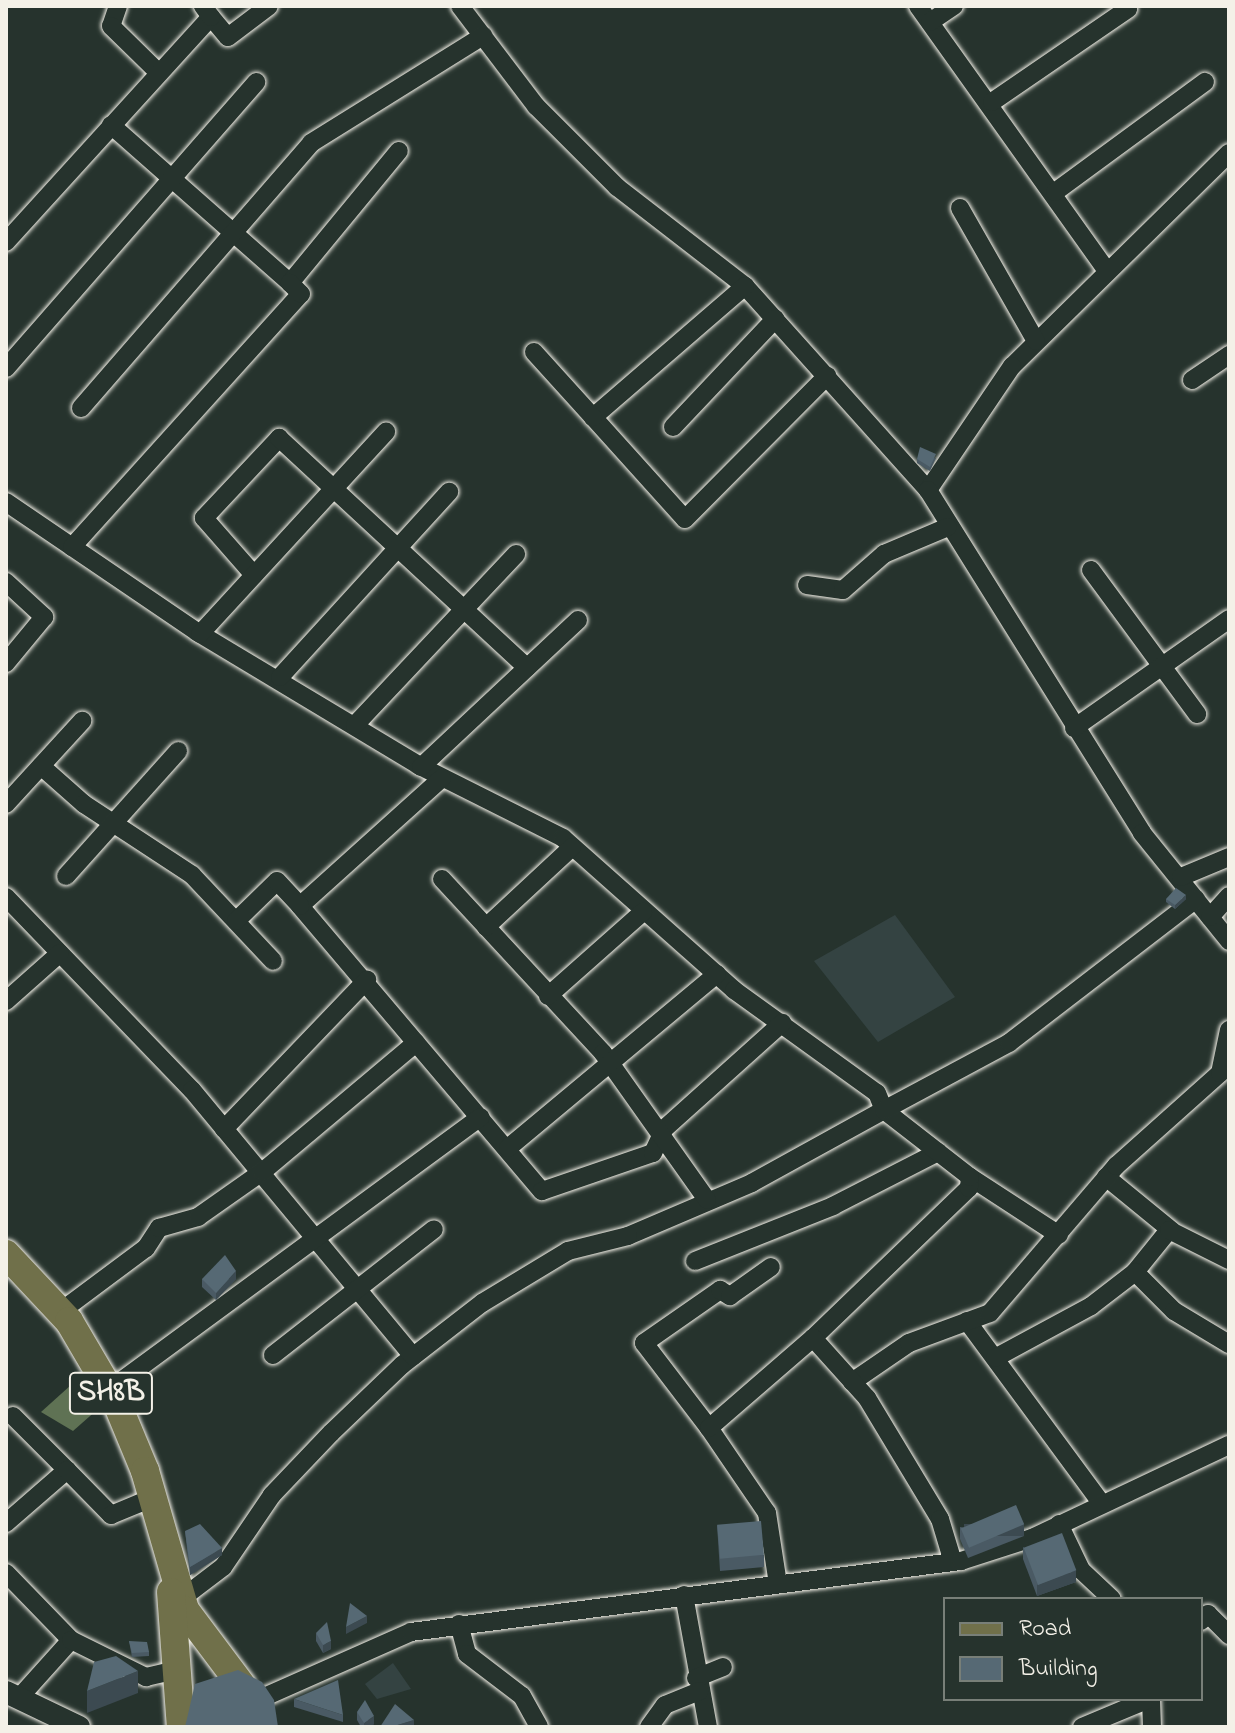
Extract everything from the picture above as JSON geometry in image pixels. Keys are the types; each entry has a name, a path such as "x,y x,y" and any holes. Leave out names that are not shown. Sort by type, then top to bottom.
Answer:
{"main road":[{"name":"SH8B","path":"6,1254 60,1312 109,1390 152,1498 181,1599 275,1727"},
{"name":"SH8B","path":"168,1558 181,1727"},
{"name":"SH8B","path":"181,1727 199,1695 220,1685 252,1692"}],"street":[{"path":"118,6 111,26 159,73"},
{"path":"6,242 159,73 207,12 228,37 269,6"},
{"path":"460,6 536,106 617,187 745,286 928,490 948,527 1142,833 1181,877 1229,941"},
{"path":"918,6 992,102 1106,270"},
{"path":"930,22 954,6"},
{"path":"992,102 1128,9"},
{"path":"81,408 311,143 483,36"},
{"path":"6,368 256,82"},
{"path":"1055,192 1205,82"},
{"path":"72,547 301,294 111,125"},
{"path":"290,283 399,151"},
{"path":"928,490 983,405 1036,341 1229,153"},
{"path":"960,208 1036,341"},
{"path":"593,417 745,286"},
{"path":"673,427 775,319"},
{"path":"534,352 685,519 827,376"},
{"path":"1192,380 1229,355"},
{"path":"200,634 386,432"},
{"path":"254,575 204,518 270,442 283,440 399,552 527,668"},
{"path":"280,677 399,552 449,492"},
{"path":"6,502 200,634 280,677 421,767 497,799 572,847 717,974 877,1093 884,1110 970,1177 1059,1235"},
{"path":"807,585 843,590 884,554 948,527"},
{"path":"355,725 516,554"},
{"path":"1091,570 1197,714"},
{"path":"6,582 44,617 6,663"},
{"path":"1074,728 1164,668 1229,619"},
{"path":"421,767 578,620"},
{"path":"6,804 82,721"},
{"path":"66,876 178,751"},
{"path":"41,766 114,825 192,875 273,961"},
{"path":"300,906 442,778"},
{"path":"486,927 572,847"},
{"path":"1181,877 1229,857"},
{"path":"442,879 612,1065 664,1129 707,1200"},
{"path":"236,921 277,881 367,980 416,1043 542,1191 653,1153 664,1129 782,1023"},
{"path":"1210,917 1229,896"},
{"path":"6,897 224,1129 320,1240 413,1356"},
{"path":"181,1599 223,1567 272,1495 413,1356 557,1257 707,1200 802,1159 884,1110 1009,1043 1196,899"},
{"path":"548,996 643,912"},
{"path":"6,1001 60,953"},
{"path":"508,1148 612,1065 717,974"},
{"path":"224,1129 367,980"},
{"path":"852,1382 909,1343 990,1313 1106,1177 1220,1073 1229,1030"},
{"path":"60,1312 146,1248 159,1228 198,1217 262,1172 416,1043"},
{"path":"109,1390 320,1240 481,1117"},
{"path":"695,1261 833,1206 938,1152"},
{"path":"709,1428 813,1338 948,1210 970,1177"},
{"path":"1106,1177 1172,1231 1229,1260"},
{"path":"273,1355 434,1229"},
{"path":"995,1358 1091,1306 1135,1272 1172,1231"},
{"path":"771,1267 730,1296 720,1290 644,1343 709,1428 767,1513 778,1584"},
{"path":"1135,1272 1174,1311 1229,1344"},
{"path":"967,1321 1102,1504"},
{"path":"813,1338 852,1382 940,1519 953,1562"},
{"path":"13,1416 111,1515 152,1498"},
{"path":"252,1692 411,1632 953,1562 1059,1524 1229,1445"},
{"path":"6,1523 67,1470"},
{"path":"1059,1524 1088,1580 1109,1597"},
{"path":"6,1573 71,1640 146,1677 177,1670"},
{"path":"684,1595 697,1685 708,1727"},
{"path":"1203,1617 1229,1635"},
{"path":"459,1624 467,1654 522,1696 539,1727"},
{"path":"71,1640 12,1695 79,1727"},
{"path":"649,1727 665,1705 723,1667"},
{"path":"1082,1727 1145,1701"},
{"path":"1150,1701 1152,1727"}],"shaded area":[{"path":"895,915 955,997 878,1042 814,961"},
{"path":"393,1663 411,1689 377,1699 365,1684"}],"green space":[{"path":"71,1385 98,1409 73,1431 41,1412"}],"building":[{"path":"920,447 936,454 930,467 917,459"},
{"path":"1176,888 1186,895 1175,905 1166,899"},
{"path":"225,1255 236,1271 216,1293 202,1279"},
{"path":"1016,1505 1024,1524 969,1548 961,1528"},
{"path":"761,1521 764,1555 720,1559 717,1525"},
{"path":"200,1524 222,1548 190,1567 185,1531"},
{"path":"1062,1533 1076,1570 1038,1585 1024,1548"},
{"path":"350,1603 367,1616 346,1627"},
{"path":"327,1622 331,1641 323,1645 316,1633"},
{"path":"129,1641 147,1642 149,1652 132,1653"},
{"path":"116,1656 138,1671 87,1691 94,1662"},
{"path":"238,1670 262,1682 274,1700 278,1727 185,1727 195,1684"},
{"path":"338,1680 343,1715 294,1699"},
{"path":"365,1700 374,1716 364,1723 357,1712"},
{"path":"395,1704 414,1720 380,1727"}]}
